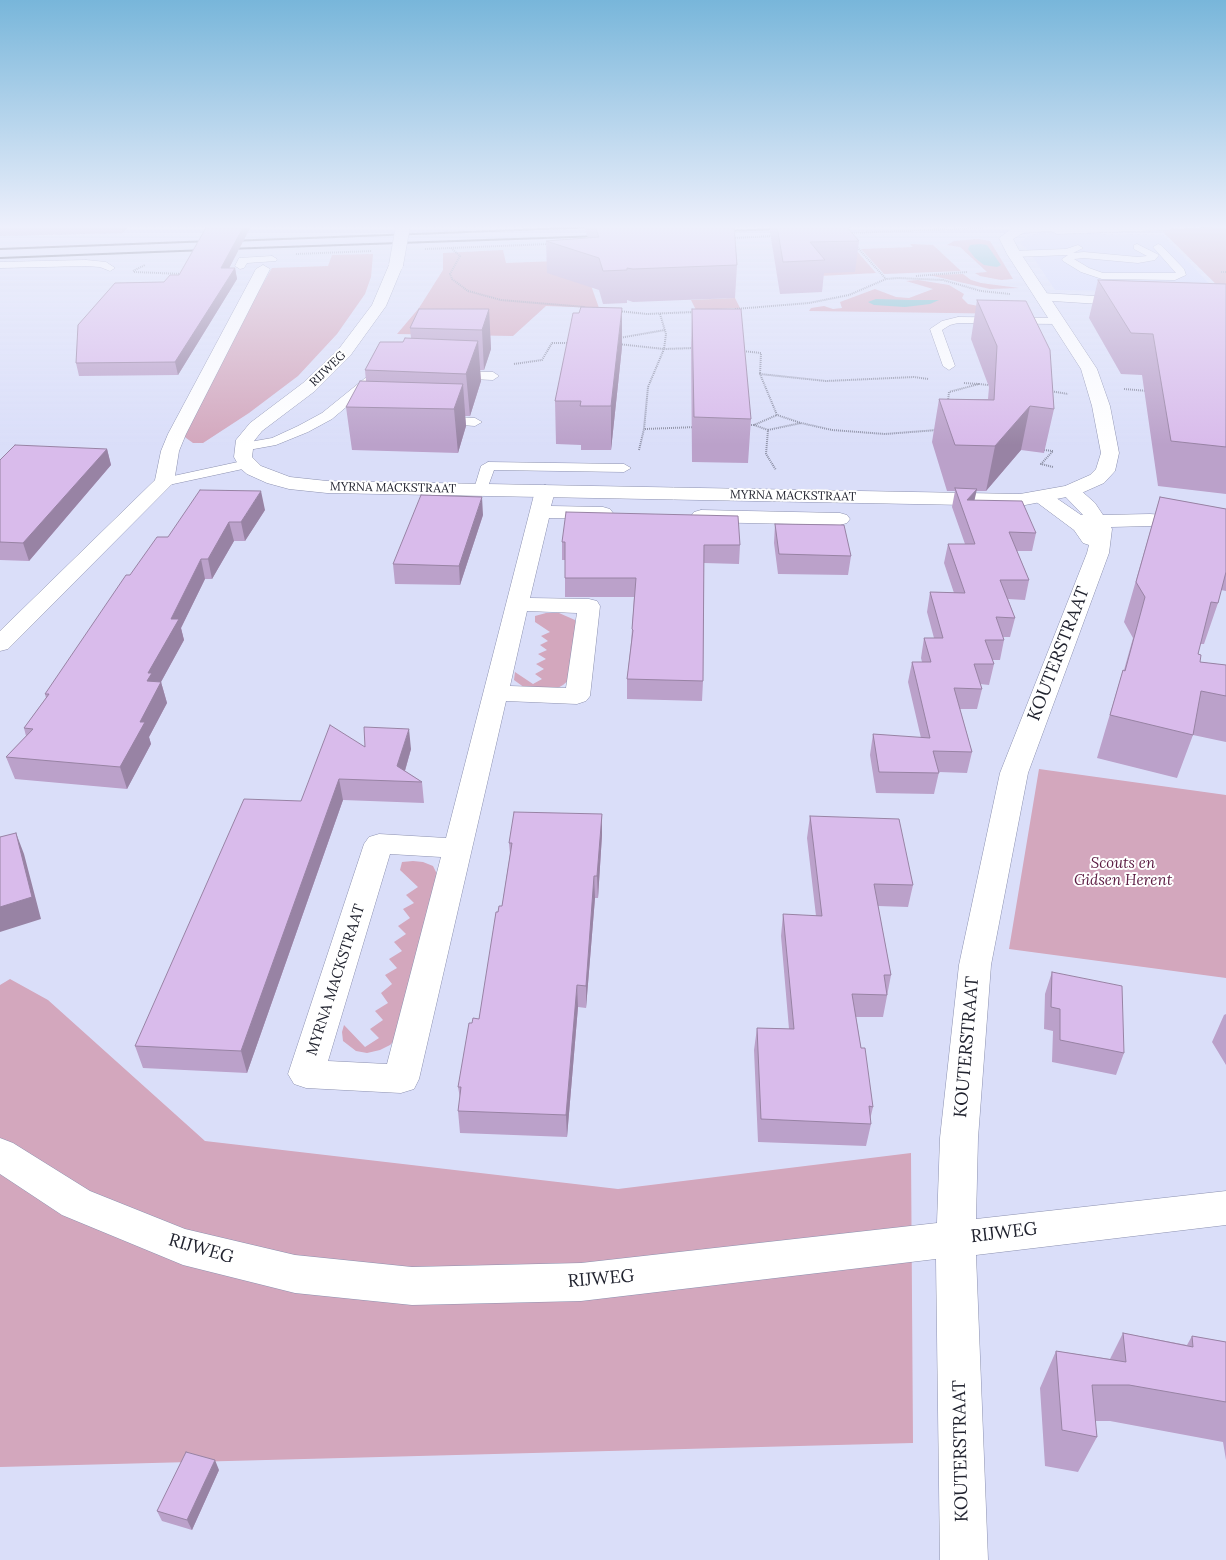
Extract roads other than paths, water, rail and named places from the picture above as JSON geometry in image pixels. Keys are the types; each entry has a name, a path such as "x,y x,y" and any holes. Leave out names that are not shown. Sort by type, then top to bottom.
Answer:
{"street":[{"path":"0,644 164,482 170,452 177,434 249,299"},
{"name":"RIJWEG","path":"245,456 245,440 256,427 309,387 344,353 379,306 382,299"},
{"path":"1042,497 1070,491 1097,479 1105,471 1110,453 1096,387 1089,369 1043,299"},
{"path":"1073,299 1144,303"},
{"name":"MYRNA MACKSTRAAT","path":"245,456 274,480 305,486 481,490 548,498 998,500 1042,497"},
{"path":"1070,491 1088,507 1097,521"},
{"path":"1042,497 1082,526 1098,553"},
{"path":"548,498 627,514"},
{"name":"MYRNA MACKSTRAAT","path":"458,848 379,844 306,1074 402,1079 458,848 495,693 517,604 548,498"},
{"path":"685,515 840,519"},
{"path":"1076,521 1150,520 1226,526"},
{"name":"KOUTERSTRAAT","path":"964,1560 956,1238 959,1138 975,965 1014,773 1098,553 1102,529 1097,521"},
{"path":"495,693 577,696 589,606 517,604"},
{"name":"RIJWEG","path":"0,1154 76,1203 183,1247 295,1274 412,1286 582,1282 1226,1208"}],"lane":[{"path":"949,366 936,329 946,323 958,320 1058,321"},
{"path":"164,482 245,456 303,429 327,416 386,367"},
{"path":"446,374 493,376"},
{"path":"327,416 347,416"},
{"path":"425,420 475,422"},
{"path":"481,490 488,466 624,468"},
{"path":"548,498 565,467"}],"park label":[{"name":"Scouts en Gidsen Herent","path":"1123,872"}]}
